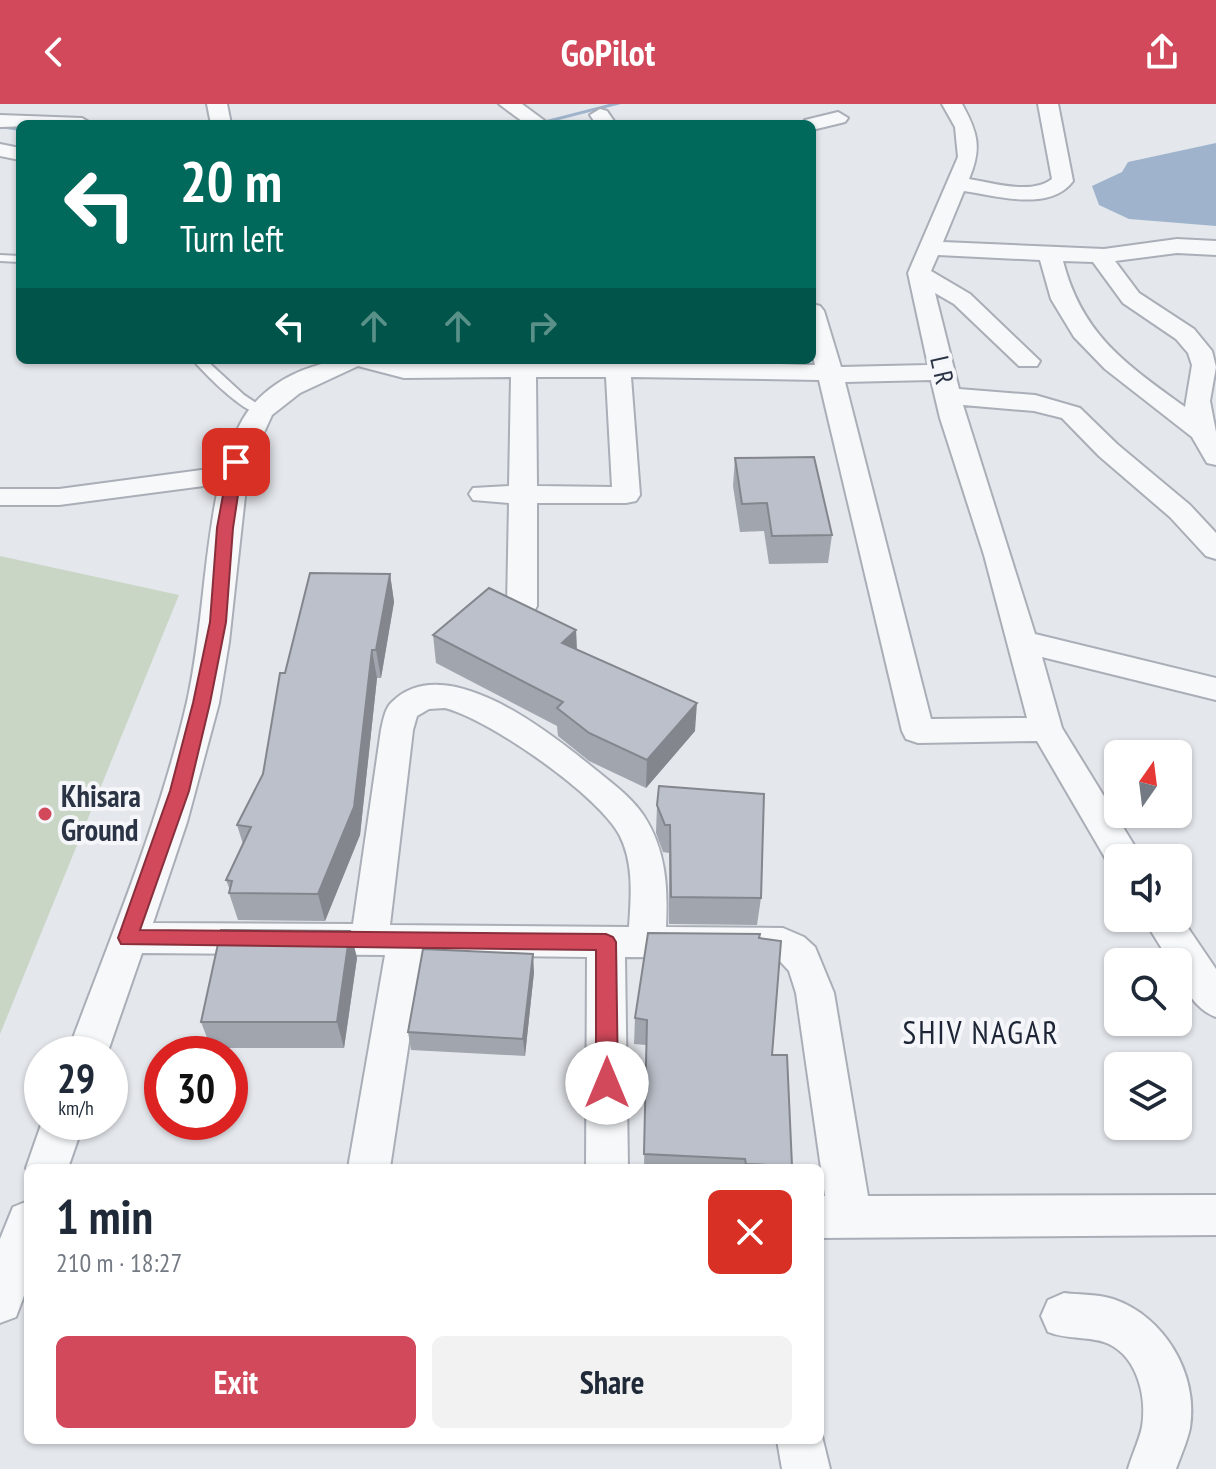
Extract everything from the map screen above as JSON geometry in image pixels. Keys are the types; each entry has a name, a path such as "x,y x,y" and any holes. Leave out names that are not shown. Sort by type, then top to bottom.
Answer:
{"street":[{"path":"509,104 533,120"},
{"path":"924,260 968,157 965,127 952,104"},
{"path":"957,183 1042,194 1058,188 1063,181 1048,104"},
{"path":"816,123 838,118"},
{"path":"924,260 1099,255 1177,246 1216,248"},
{"path":"1050,255 1070,313 1107,358 1203,433"},
{"path":"1099,255 1131,298 1185,334 1200,351 1204,365 1197,401 1203,433 1216,457"},
{"path":"924,260 1028,361"},
{"name":"L R","path":"924,260 945,384 1046,729 1116,844"},
{"path":"816,324 831,374 918,731 1046,729"},
{"path":"93,1036 180,791 202,703 218,622 225,528 236,462 261,412 285,393 343,364"},
{"path":"379,364 404,371 524,370 618,364 831,374 945,384 1035,403 1071,413 1108,450 1180,511 1216,550"},
{"path":"483,494 626,495 618,364"},
{"path":"522,606 524,370"},
{"path":"0,497 59,497 235,474"},
{"path":"1022,641 1216,689"},
{"path":"369,1164 388,940 397,730 403,710 420,699 437,697 478,706 529,733 619,809 637,833 648,863 647,943"},
{"path":"1170,932 1216,1001"},
{"path":"128,938 783,943 801,955 808,965 815,993 835,1217 1216,1215"},
{"path":"606,942 607,1164"},
{"path":"48,1164 57,1140"},
{"path":"10,1294 24,1238"},
{"path":"1064,1316 1114,1322 1137,1337 1151,1355 1161,1376 1166,1401 1166,1426 1152,1469"},
{"path":"802,1444 806,1469"}],"lane":[{"path":"203,364 240,398 261,412"}],"green space":[{"name":"Khisara Ground","path":"0,556 179,595 0,1034"}],"water":[{"path":"1216,143 1216,226 1129,219 1099,205 1092,186 1122,172 1128,162"}],"building":[{"path":"814,457 832,535 772,536 767,503 742,504 735,458"},
{"path":"310,573 390,574 376,650 372,650 354,807 318,894 229,893 232,881 226,880 251,827 237,825 263,774 280,673 285,673"},
{"path":"489,588 576,630 562,643 697,703 647,760 589,733 557,708 563,702 433,635"},
{"path":"659,786 764,794 761,898 671,897 670,825 665,825 657,805"},
{"path":"221,930 350,931 337,1022 201,1022"},
{"path":"648,933 760,934 759,938 781,941 772,1055 787,1055 792,1164 746,1164 745,1159 644,1154 647,1020 635,1018"},
{"path":"423,949 533,954 523,1039 408,1032"}],"waterway":[{"path":"551,120 618,104"},
{"path":"0,126 16,128"}],"place":[{"name":"Khisara Ground","path":"45,814"}],"district":[{"name":"SHIV NAGAR","path":"981,1033"}],"route":[{"path":"236,462 225,528 218,622 202,703 180,791 128,938 606,942 607,1083"}]}
